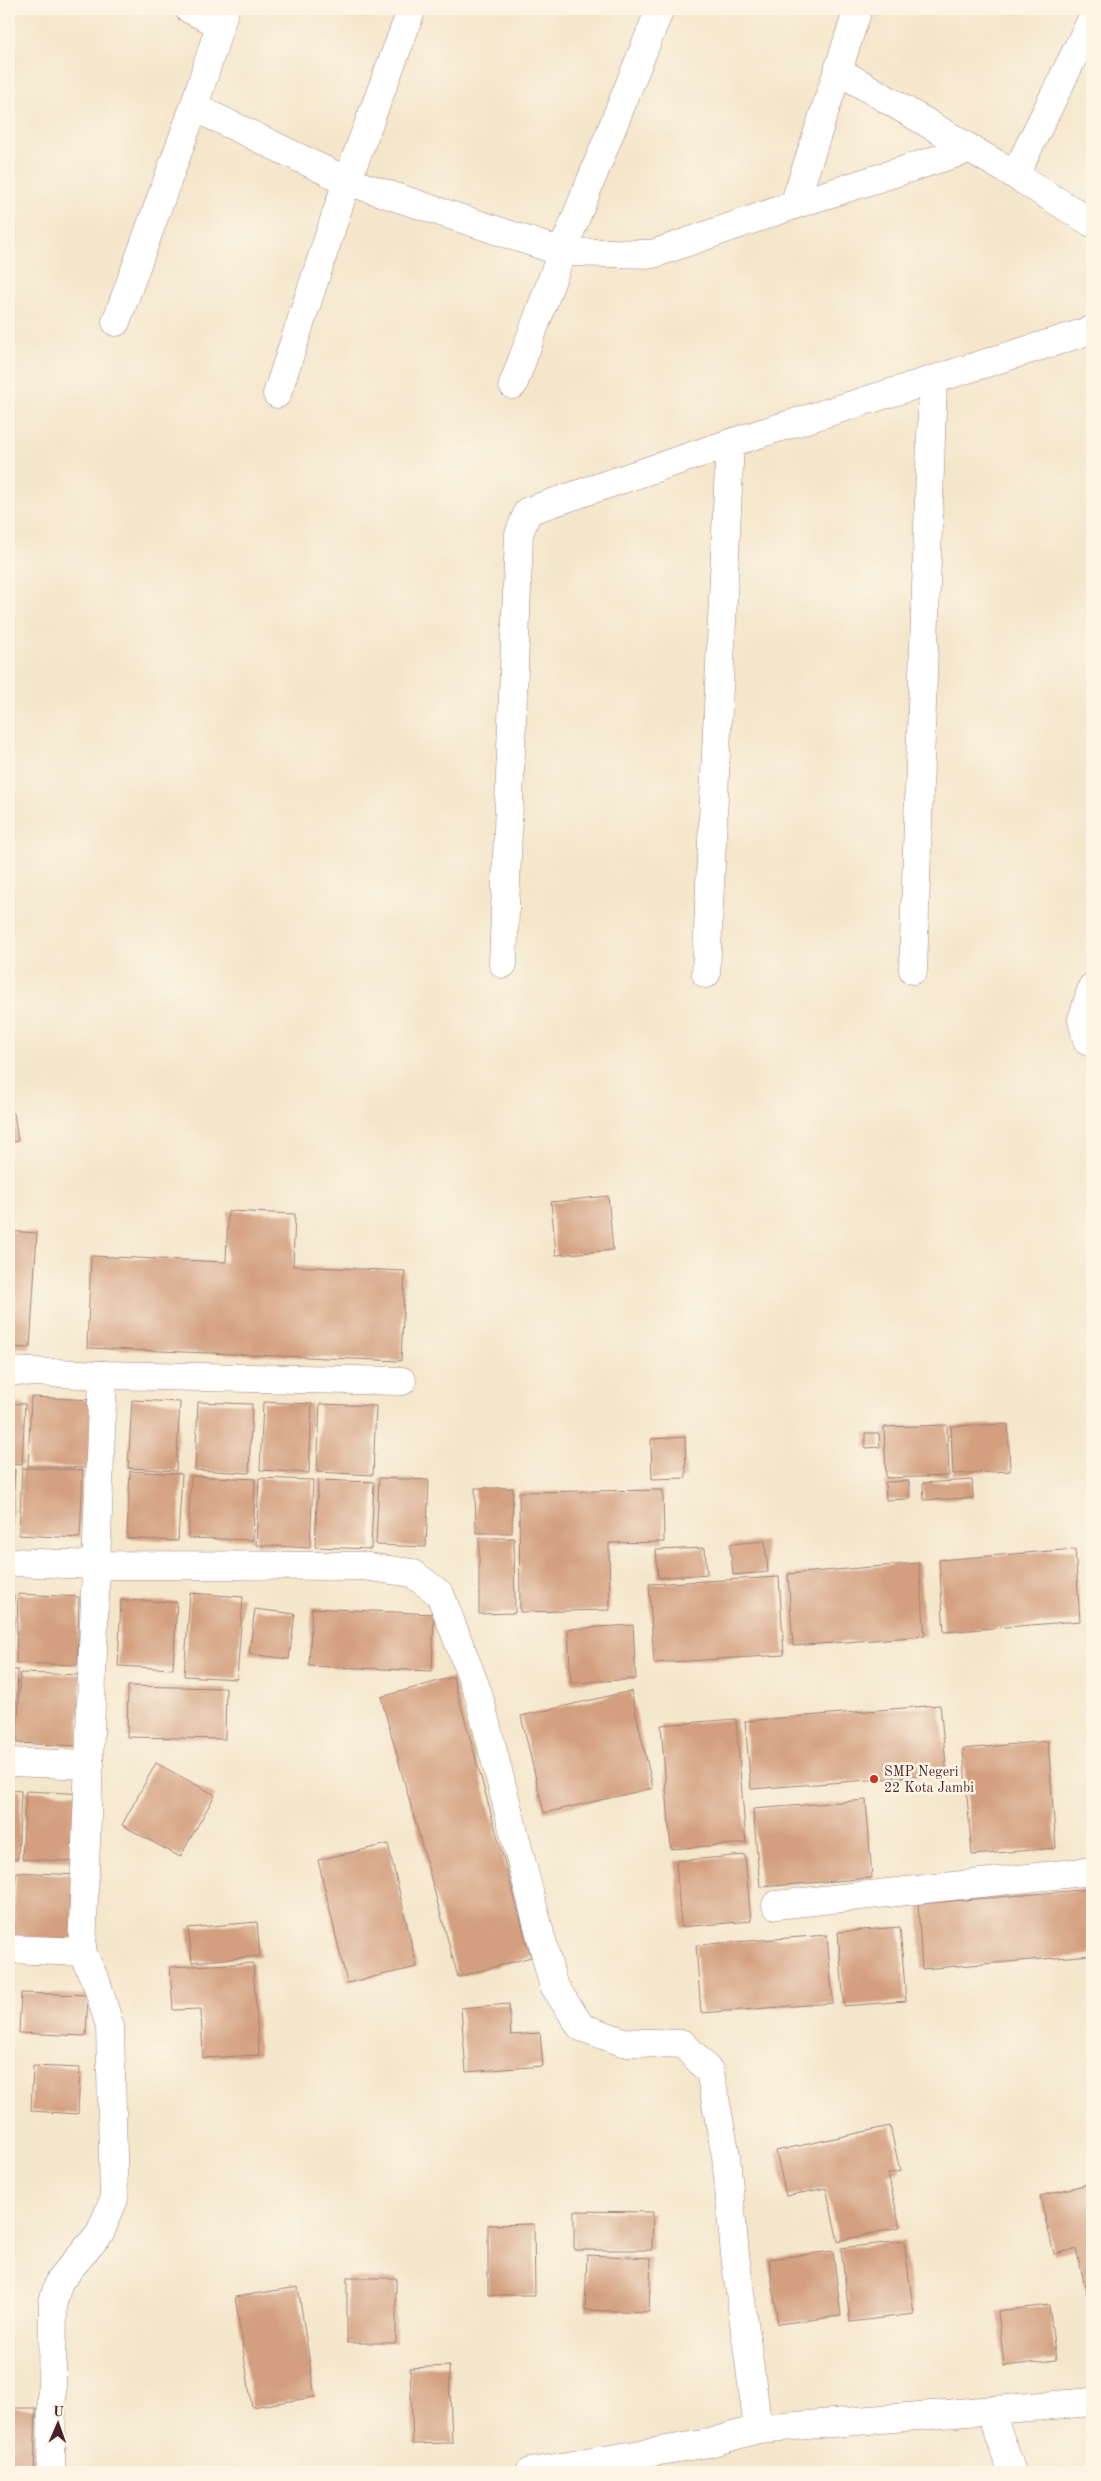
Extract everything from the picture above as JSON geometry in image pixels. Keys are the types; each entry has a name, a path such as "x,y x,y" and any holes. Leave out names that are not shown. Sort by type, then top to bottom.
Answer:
{"street":[{"path":"116,322 194,107 223,16 189,9"},
{"path":"277,394 347,181 412,9"},
{"path":"513,385 562,252 660,9"},
{"path":"794,205 858,9"},
{"path":"1015,175 1092,19"},
{"path":"839,71 1092,223"},
{"path":"194,107 347,181 562,252 653,254 794,205 970,149"},
{"path":"504,964 519,534 528,511 730,443 1092,330"},
{"path":"913,970 933,380"},
{"path":"706,974 730,443"},
{"path":"1092,987 1082,1020 1087,1041 1092,1043"},
{"path":"9,1371 103,1375 402,1381"},
{"path":"51,2472 53,2302 59,2281 100,2232 114,2199 110,2027 96,1984 82,1952 98,1565 103,1375"},
{"path":"9,1562 98,1565 362,1566 412,1573 440,1594 478,1693 553,1984 581,2027 623,2042 683,2044 710,2072 726,2156 735,2255 758,2429"},
{"path":"9,1762 90,1765"},
{"path":"776,1905 1092,1871"},
{"path":"9,1948 82,1952"},
{"path":"530,2472 709,2443 758,2429 1092,2402"},
{"path":"990,2410 1012,2472"}],"building":[{"path":"9,1113 14,1113 18,1141 9,1143"},
{"path":"608,1196 613,1250 556,1255 551,1202"},
{"path":"228,1211 295,1214 293,1266 405,1271 401,1361 87,1348 91,1256 226,1262"},
{"path":"9,1231 37,1233 30,1348 9,1347"},
{"path":"31,1397 92,1400 89,1468 28,1466"},
{"path":"132,1400 180,1402 176,1471 128,1468"},
{"path":"198,1402 252,1404 249,1473 195,1470"},
{"path":"263,1402 312,1404 309,1473 260,1470"},
{"path":"9,1403 25,1404 22,1465 9,1464"},
{"path":"320,1404 376,1406 373,1475 317,1472"},
{"path":"1008,1424 1010,1471 953,1474 951,1426"},
{"path":"947,1425 949,1476 886,1478 884,1427"},
{"path":"865,1433 879,1433 880,1447 865,1448"},
{"path":"685,1437 686,1478 652,1479 651,1439"},
{"path":"9,1468 15,1469 11,1536 9,1536"},
{"path":"22,1468 83,1470 80,1538 19,1535"},
{"path":"130,1471 182,1474 178,1541 127,1538"},
{"path":"191,1476 255,1479 253,1540 188,1538"},
{"path":"259,1478 313,1480 310,1548 256,1545"},
{"path":"379,1478 429,1480 426,1547 376,1545"},
{"path":"318,1480 374,1482 371,1549 315,1547"},
{"path":"972,1480 973,1498 924,1500 923,1483"},
{"path":"909,1481 909,1499 886,1500 885,1482"},
{"path":"475,1488 513,1488 512,1533 476,1533"},
{"path":"663,1490 664,1542 609,1543 610,1610 520,1612 519,1492"},
{"path":"479,1538 514,1538 515,1613 479,1614"},
{"path":"765,1541 768,1572 733,1575 730,1544"},
{"path":"705,1548 707,1574 658,1578 656,1550"},
{"path":"1075,1549 1080,1621 944,1632 939,1560"},
{"path":"919,1563 925,1636 793,1646 788,1574"},
{"path":"779,1577 784,1655 654,1663 649,1584"},
{"path":"190,1593 243,1597 237,1679 184,1676"},
{"path":"18,1594 79,1597 77,1665 16,1663"},
{"path":"9,1595 14,1595 11,1664 9,1664"},
{"path":"121,1600 177,1602 173,1669 118,1666"},
{"path":"312,1608 434,1614 432,1671 309,1666"},
{"path":"255,1609 295,1614 289,1659 249,1654"},
{"path":"633,1625 636,1679 571,1683 568,1629"},
{"path":"1089,1630 1092,1630 1092,1653 1091,1653"},
{"path":"9,1670 18,1670 15,1749 9,1749"},
{"path":"20,1673 81,1675 78,1746 17,1743"},
{"path":"453,1677 531,1957 458,1977 381,1697"},
{"path":"128,1686 226,1688 225,1739 127,1737"},
{"path":"631,1691 653,1788 544,1813 521,1716"},
{"path":"940,1705 947,1774 751,1789 745,1721"},
{"path":"736,1719 746,1843 671,1849 661,1725"},
{"path":"1048,1741 1056,1848 972,1855 963,1749"},
{"path":"156,1763 215,1795 180,1857 122,1825"},
{"path":"9,1790 21,1791 18,1859 9,1859"},
{"path":"26,1791 87,1794 84,1862 22,1859"},
{"path":"866,1800 872,1878 760,1887 753,1809"},
{"path":"388,1844 417,1967 347,1983 318,1860"},
{"path":"745,1855 751,1921 681,1927 676,1861"},
{"path":"16,1872 77,1875 74,1942 13,1939"},
{"path":"1092,1889 1092,1955 922,1969 918,1904"},
{"path":"257,1922 260,1956 192,1962 188,1928"},
{"path":"900,1927 906,2001 844,2006 838,1932"},
{"path":"827,1935 833,2003 701,2013 696,1945"},
{"path":"253,1963 259,2055 203,2058 201,2009 173,2010 170,1967"},
{"path":"21,1993 88,1995 86,2036 19,2033"},
{"path":"509,2004 511,2035 540,2033 543,2066 466,2072 461,2008"},
{"path":"33,2066 80,2068 78,2114 31,2111"},
{"path":"890,2126 900,2171 888,2174 900,2227 838,2241 826,2188 786,2196 776,2151"},
{"path":"1092,2183 1092,2314 1076,2249 1054,2254 1040,2196"},
{"path":"574,2211 653,2212 652,2250 574,2250"},
{"path":"534,2224 535,2295 488,2295 488,2225"},
{"path":"904,2241 914,2314 850,2322 841,2248"},
{"path":"833,2251 841,2316 778,2324 769,2259"},
{"path":"587,2255 651,2258 649,2312 585,2310"},
{"path":"347,2278 396,2278 396,2343 347,2343"},
{"path":"298,2287 315,2397 252,2407 235,2297"},
{"path":"1049,2305 1056,2360 1004,2366 998,2311"},
{"path":"449,2366 452,2443 413,2444 410,2368"},
{"path":"9,2408 36,2408 34,2472 9,2472"}],"place":[{"name":"SMP Negeri 22 Kota Jambi","path":"874,1779"}]}
